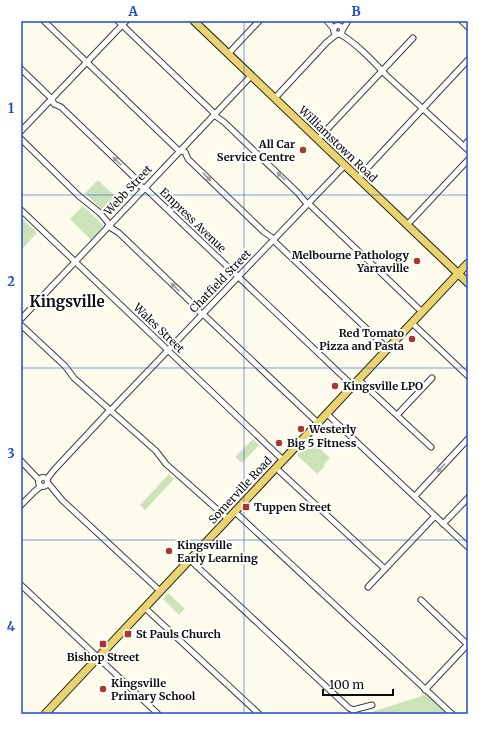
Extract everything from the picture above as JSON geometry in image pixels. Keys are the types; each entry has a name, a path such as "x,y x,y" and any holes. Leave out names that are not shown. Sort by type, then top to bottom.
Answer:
{"main road":[{"name":"Williamstown Road","path":"194,21 468,283"},
{"name":"Somerville Road","path":"45,714 468,263"}],"street":[{"path":"44,21 180,151 185,153 188,159 274,239 388,349"},
{"path":"118,21 124,23 215,115 422,312"},
{"path":"228,54 259,21"},
{"path":"328,21 468,150"},
{"path":"338,30 344,21"},
{"path":"275,98 326,42 348,21"},
{"path":"462,21 468,27"},
{"path":"21,130 124,23"},
{"path":"318,139 413,38"},
{"path":"358,178 468,60"},
{"name":"Empress Avenue","path":"21,69 52,99 54,104 61,107 136,179 140,186 145,188 353,386"},
{"name":"Webb Street","path":"21,319 251,76"},
{"path":"21,139 79,196 90,204 109,225 202,314 318,423"},
{"path":"464,146 468,141"},
{"path":"407,225 468,160"},
{"name":"Chatfield Street","path":"21,505 345,165"},
{"name":"Wales Street","path":"21,210 283,460"},
{"path":"412,323 468,376"},
{"path":"21,325 65,366 74,378 157,452 166,464 228,519"},
{"path":"397,415 432,378"},
{"path":"359,380 431,447"},
{"path":"327,414 468,547"},
{"path":"415,496 468,439"},
{"path":"21,460 160,591"},
{"path":"276,468 385,569"},
{"path":"443,524 468,498"},
{"path":"235,512 452,714"},
{"path":"368,587 435,516"},
{"path":"190,560 349,708 354,710 372,705"},
{"path":"21,585 158,714"},
{"path":"421,600 468,644 425,690"},
{"path":"145,608 259,714"}],"green space":[{"path":"98,180 118,199 105,213 85,193"},
{"path":"83,206 104,226 91,240 70,219"},
{"path":"21,217 37,233 21,250"},
{"path":"253,439 259,445 243,462 241,462 235,457"},
{"path":"311,441 330,458 317,474 297,455"},
{"path":"169,474 174,479 145,510 140,505"},
{"path":"168,593 185,609 179,615 163,599"},
{"path":"426,693 448,714 365,714 419,697"}],"place":[{"name":"All Car Service Centre","path":"303,150"},
{"name":"Melbourne Pathology Yarraville","path":"417,261"},
{"name":"Red Tomato Pizza and Pasta","path":"412,339"},
{"name":"Kingsville LPO","path":"335,386"},
{"name":"Westerly","path":"301,429"},
{"name":"Big 5 Fitness","path":"279,443"},
{"name":"Tuppen Street","path":"246,507"},
{"name":"Kingsville Early Learning","path":"169,551"},
{"name":"St Pauls Church","path":"128,634"},
{"name":"Bishop Street","path":"103,644"},
{"name":"Kingsville Primary School","path":"103,689"}],"district":[{"name":"Kingsville","path":"67,301"}]}
